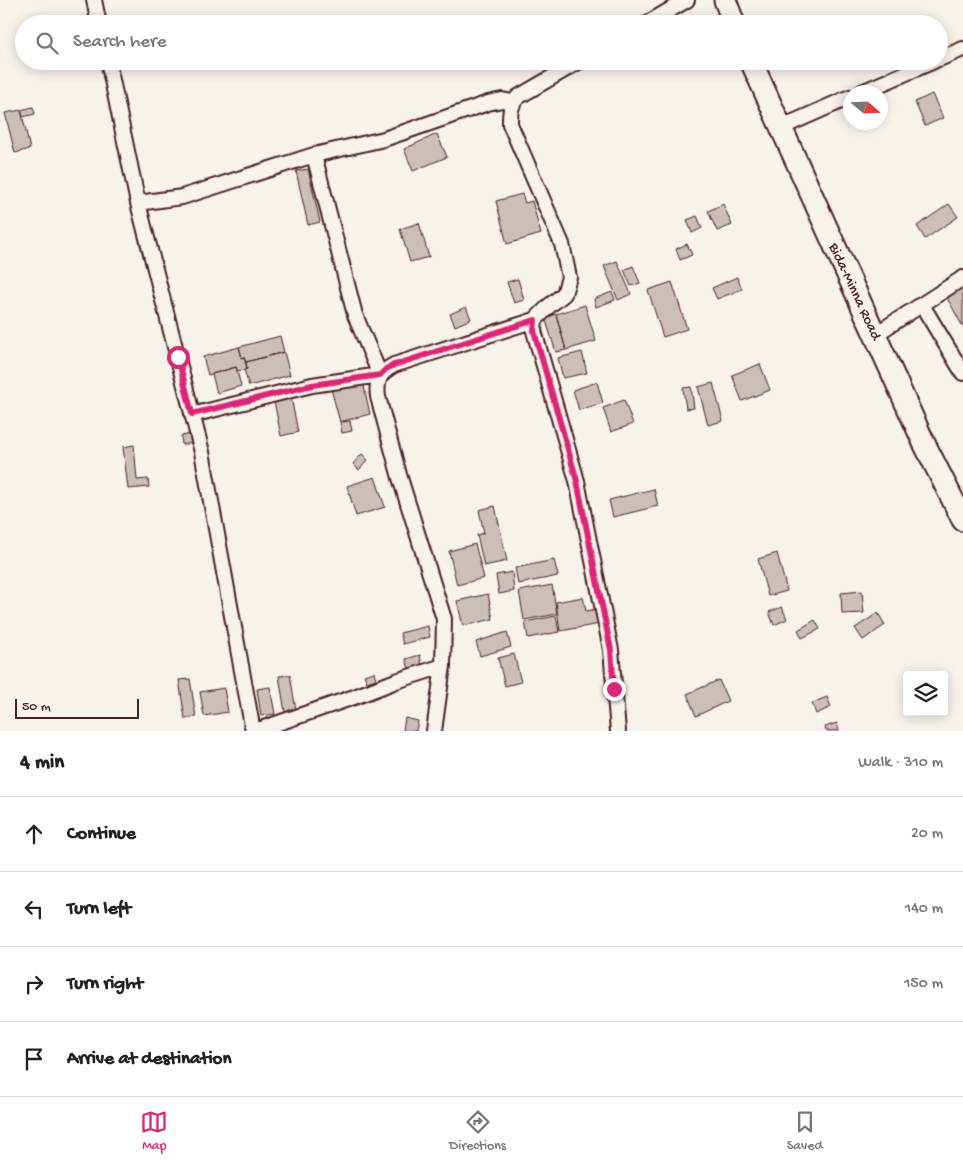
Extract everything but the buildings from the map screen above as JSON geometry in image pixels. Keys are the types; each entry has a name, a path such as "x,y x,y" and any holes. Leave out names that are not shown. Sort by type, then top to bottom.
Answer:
{"main road":[{"path":"725,0 731,15"},
{"name":"Bida-Minna Road","path":"755,70 924,443 963,520"}],"street":[{"path":"94,0 97,15"},
{"path":"661,15 687,0"},
{"path":"948,55 963,49"},
{"path":"110,70 138,203 202,452 254,731 443,666"},
{"path":"434,731 443,666 444,619 400,478 378,397 377,384 380,375 394,365 535,320 564,294 570,277 562,244 510,124 512,102 564,70"},
{"path":"878,85 913,70"},
{"path":"138,203 182,197 314,155 384,139 488,103 502,100 512,102"},
{"path":"780,128 843,101"},
{"path":"314,155 355,315 380,375"},
{"path":"876,334 963,278"},
{"path":"922,305 963,373"},
{"path":"535,320 534,331 577,481 611,650 618,731"},
{"path":"192,414 312,385 380,375"}],"route":[{"path":"178,357 192,414 312,385 380,375 394,365 535,320 534,331 577,481 611,650 614,689"}]}
